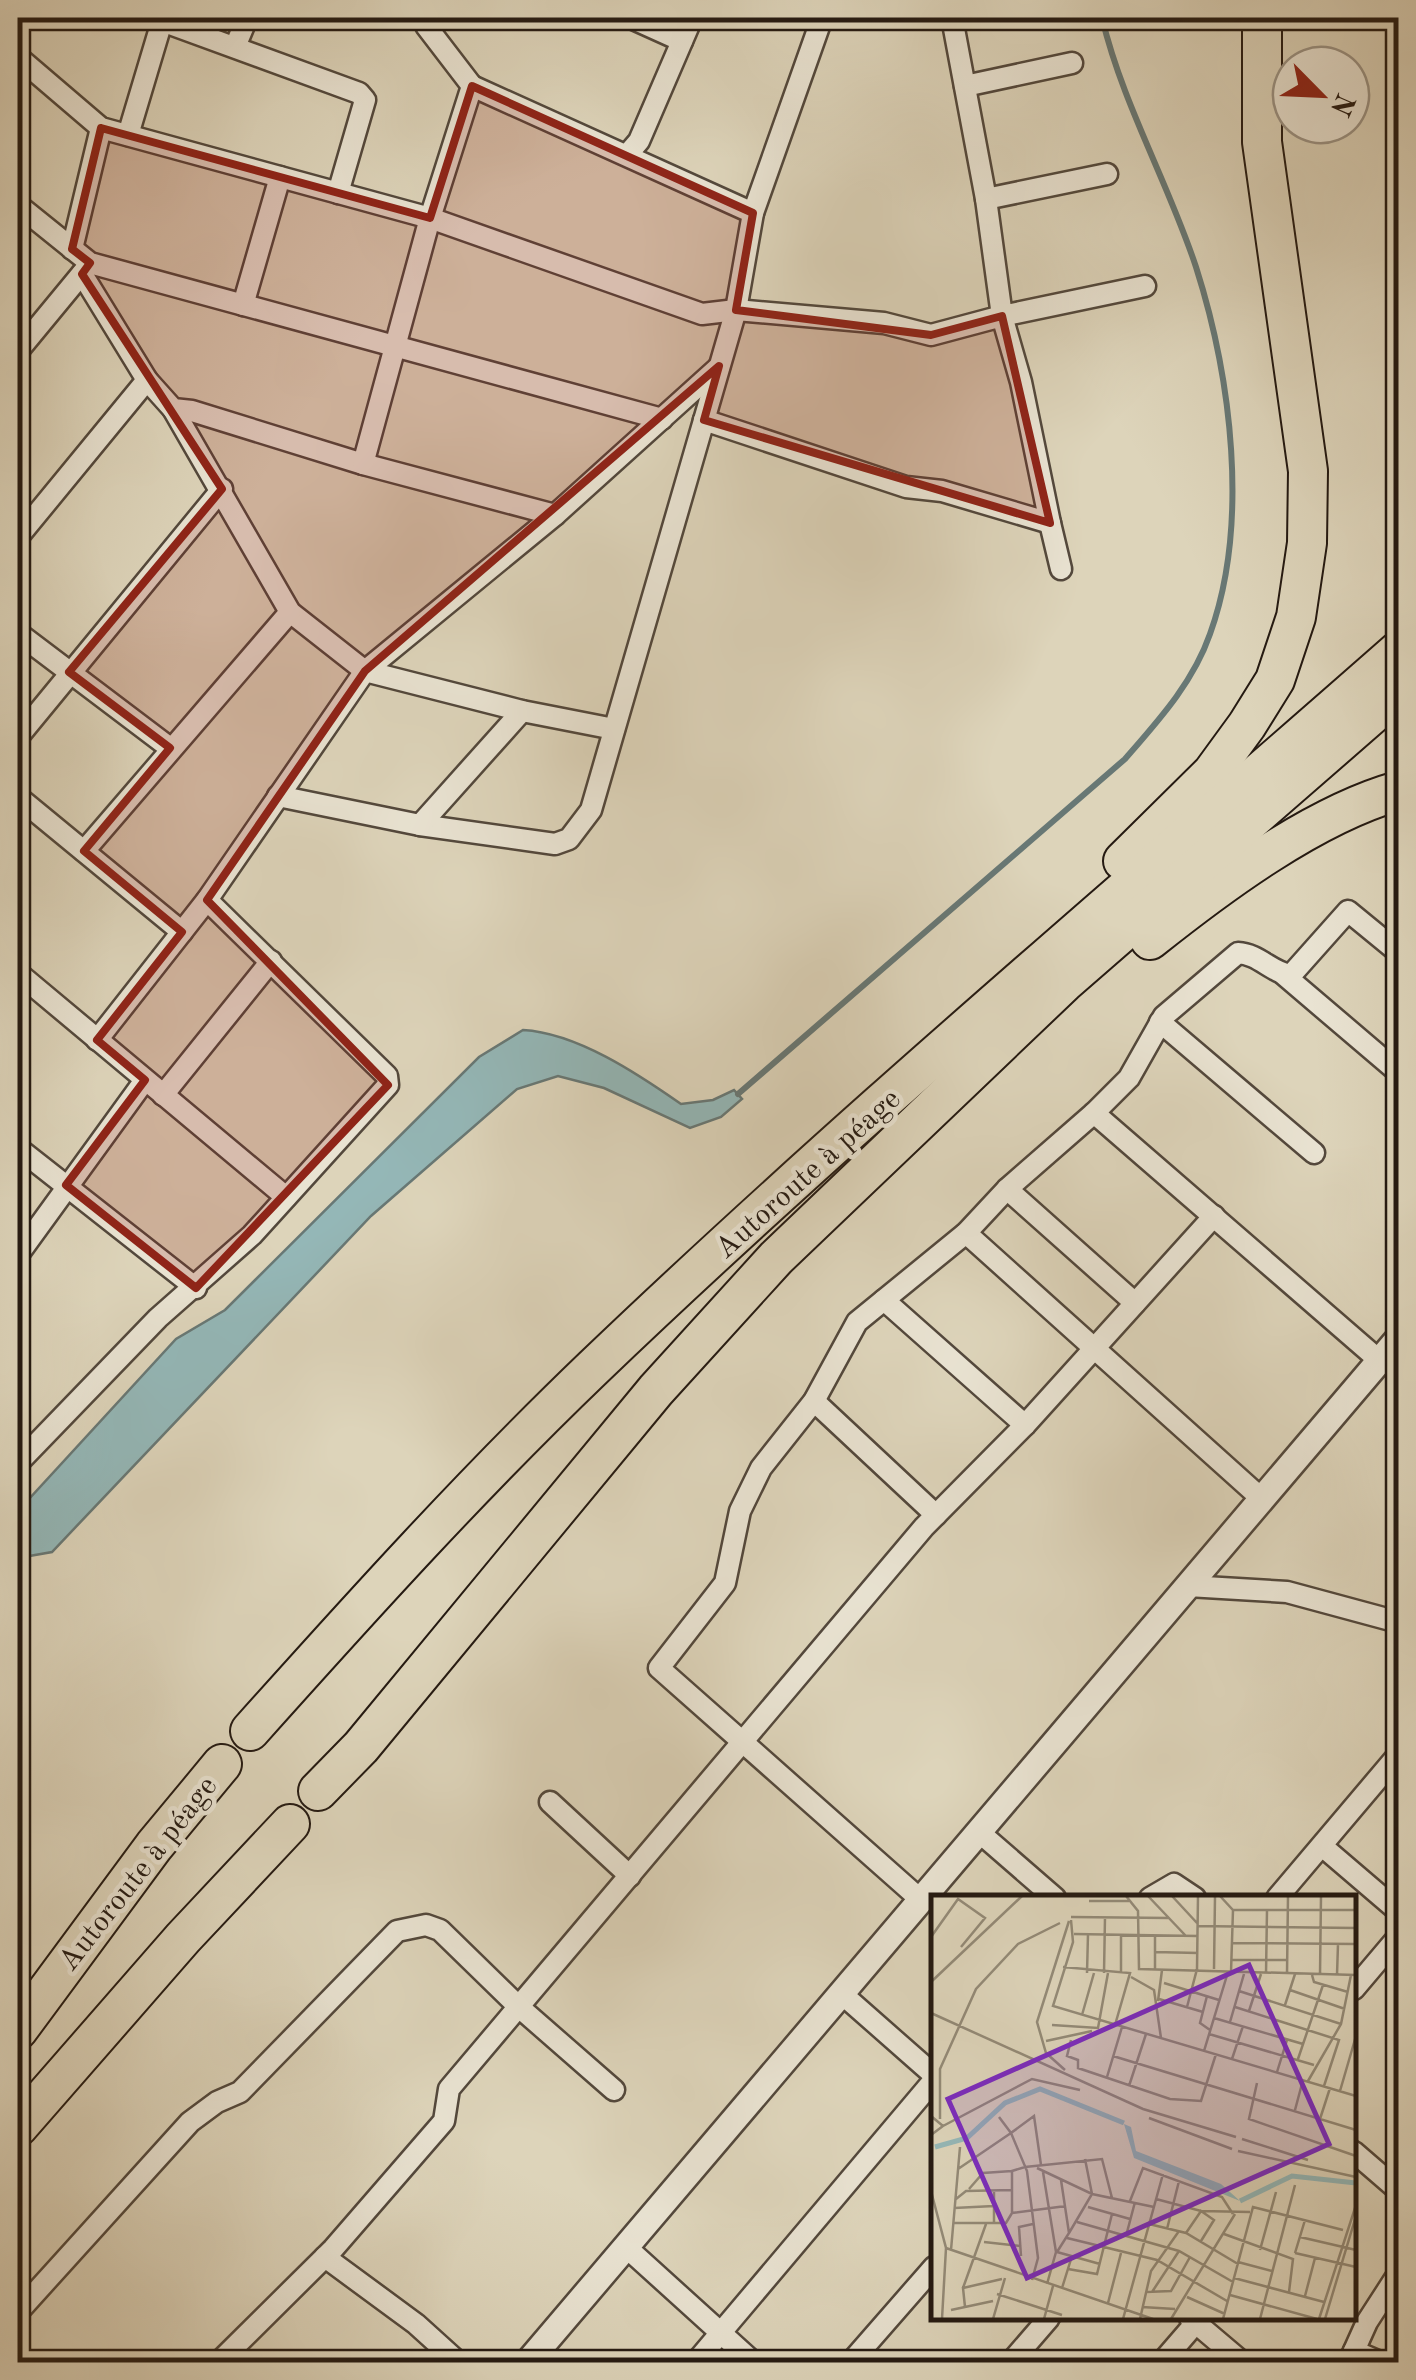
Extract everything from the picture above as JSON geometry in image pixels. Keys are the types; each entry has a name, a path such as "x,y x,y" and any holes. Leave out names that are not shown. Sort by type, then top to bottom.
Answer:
{"highway":[{"path":"847,1135 1212,773 1275,680 1296,617 1307,543 1308,471 1262,142 1262,18"},
{"name":"Autoroute à péage","path":"250,1731 506,1455 594,1368 847,1135 1398,650"},
{"path":"318,1792 656,1390 776,1258 1064,983 1398,692"},
{"path":"898,1142 1193,906 1340,813 1398,791"},
{"name":"Autoroute à péage","path":"18,2030 154,1846 222,1764"},
{"path":"18,2126 183,1938 290,1824"}],"street":[{"path":"235,47 247,18"},
{"path":"426,18 426,26 472,86 753,213"},
{"path":"631,18 682,41"},
{"path":"626,155 639,141 692,18"},
{"path":"278,796 420,825 554,844 569,839 591,810 736,310 753,213 822,18"},
{"path":"952,18 986,198 1002,316 1021,382 1061,570"},
{"path":"128,135 162,19 359,92 365,100 338,192"},
{"path":"18,58 102,128 430,218 702,314 736,310 884,323 931,335 1144,286"},
{"path":"965,86 1072,63"},
{"path":"363,464 430,218 472,86"},
{"path":"72,249 102,128"},
{"path":"986,198 1107,174"},
{"path":"243,304 280,177"},
{"path":"18,205 72,249 86,268 146,380 173,409 290,612 365,670 522,711 614,729"},
{"path":"86,268 243,304 662,418"},
{"path":"18,351 86,268"},
{"path":"97,1040 207,900 365,670 555,515 720,366"},
{"path":"18,537 146,380"},
{"path":"173,409 192,411 363,464 555,515"},
{"path":"704,420 906,486 942,492 1050,523"},
{"path":"18,737 222,489"},
{"path":"84,851 290,612"},
{"path":"18,633 170,748"},
{"path":"420,825 522,711"},
{"path":"18,797 182,932"},
{"path":"18,1463 158,1318 252,1236 388,1085 389,1080 207,900"},
{"path":"1283,974 1291,975 1348,911 1398,952"},
{"path":"921,1900 659,1668 725,1583 740,1512 760,1468 814,1401 857,1322 966,1233 1007,1189 1094,1113 1129,1078 1160,1022 1238,952 1249,954 1283,974 1398,1072"},
{"path":"163,1096 271,961"},
{"path":"18,973 286,1197"},
{"path":"1160,1022 1314,1153"},
{"path":"18,1255 145,1080"},
{"path":"1094,1113 1380,1361"},
{"path":"18,1148 196,1288"},
{"path":"1007,1189 1135,1303"},
{"path":"219,2362 325,2257 444,2121 449,2088 936,1515 1025,1425 1214,1216"},
{"path":"966,1233 1262,1499"},
{"path":"884,1300 1025,1425"},
{"path":"528,2362 1398,1339"},
{"path":"814,1401 936,1515"},
{"path":"1188,1586 1287,1592 1397,1623"},
{"path":"1280,1895 1398,1756"},
{"path":"550,1802 630,1876"},
{"path":"979,1832 1052,1895"},
{"path":"1322,1846 1398,1911"},
{"path":"1155,1895 1174,1884 1190,1895"},
{"path":"18,2312 190,2122 217,2102 240,2092 398,1931 426,1925 440,1930 614,2090"},
{"path":"1356,1987 1398,1937"},
{"path":"842,1994 931,2074"},
{"path":"696,2362 931,2081"},
{"path":"1356,2154 1398,2190"},
{"path":"626,2247 753,2362"},
{"path":"325,2257 416,2324 458,2362"},
{"path":"851,2362 931,2270"},
{"path":"1380,2362 1352,2357 1360,2316 1398,2274"},
{"path":"1011,2362 1047,2320"},
{"path":"1162,2362 1195,2320"},
{"path":"1197,2320 1242,2362"}],"highlighted area":[{"path":"472,86 753,213 736,310 931,335 1002,316 1050,523 704,420 719,366 365,671 207,900 388,1085 196,1288 66,1185 145,1080 97,1040 182,932 84,851 170,748 69,672 222,489 82,274 90,263 72,249 101,128 430,218"}],"water":[{"path":"523,1030 585,1047 681,1104 713,1100 734,1090 742,1099 721,1117 690,1128 604,1088 558,1076 517,1089 371,1216 52,1552 18,1558 18,1511 176,1339 225,1310 479,1057"}],"waterway":[{"path":"738,1094 1125,759 1184,685 1210,634 1230,545 1232,498 1231,450 1219,355 1196,267 1122,82 1102,18"}]}
